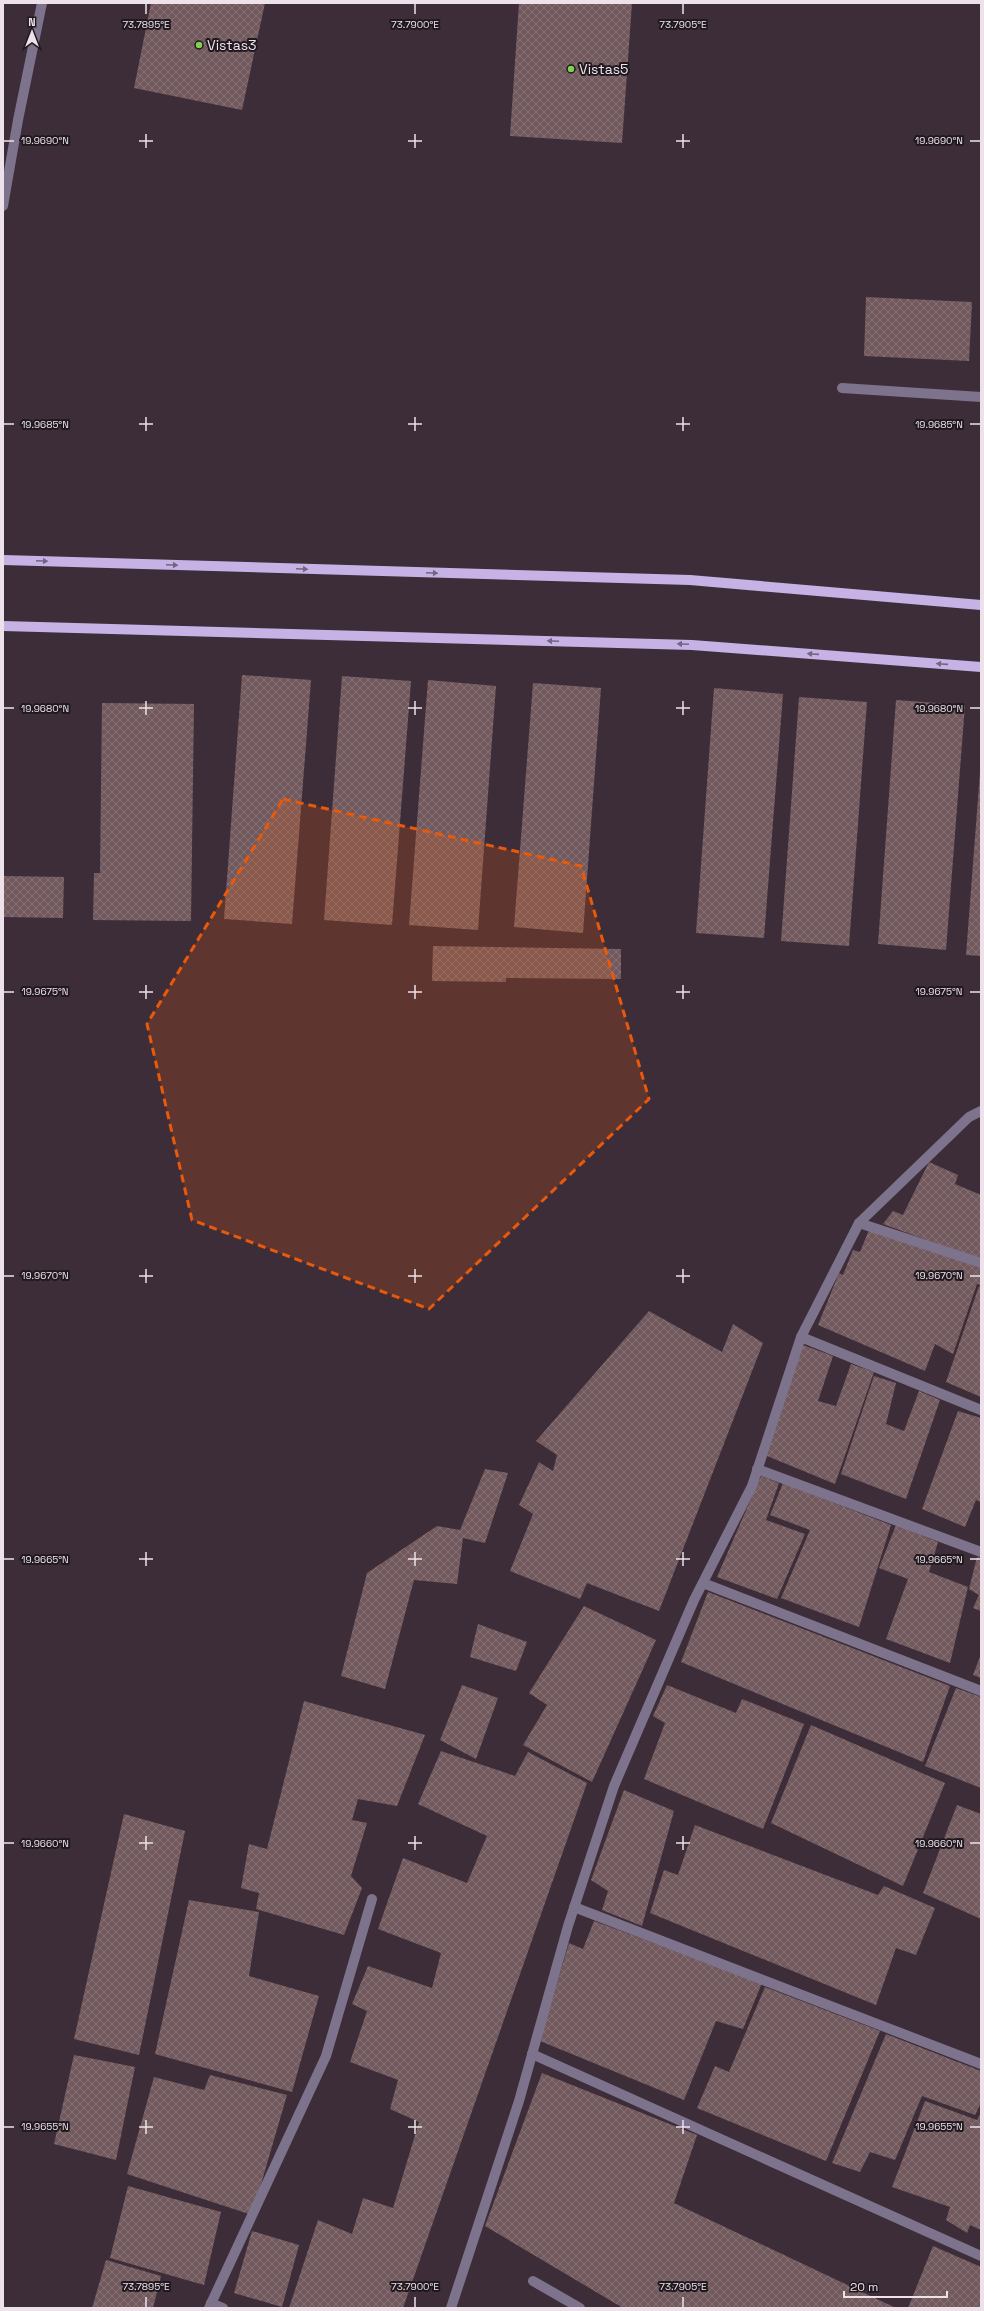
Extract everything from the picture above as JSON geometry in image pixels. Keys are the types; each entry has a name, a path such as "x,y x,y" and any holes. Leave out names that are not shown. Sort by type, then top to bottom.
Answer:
{"main road":[{"path":"3,560 690,580 981,605"},
{"path":"3,626 692,645 981,667"}],"street":[{"path":"3,206 18,120 42,3"},
{"path":"842,388 981,397"},
{"path":"450,2308 516,2109 574,1907 614,1786 703,1583 752,1486 801,1337 859,1223 969,1117 981,1111"},
{"path":"859,1223 981,1263"},
{"path":"801,1337 981,1410"},
{"path":"758,1469 981,1552"},
{"path":"703,1583 981,1691"},
{"path":"223,2308 210,2306 326,2056 372,1899"},
{"path":"574,1907 981,2064"},
{"path":"532,2054 981,2256"},
{"path":"533,2281 580,2308"}],"highlighted area":[{"path":"283,799 581,866 649,1099 429,1309 192,1220 147,1024"}],"building":[{"name":"Vistas3","path":"151,3 265,3 242,110 134,88"},
{"name":"Vistas5","path":"519,3 632,3 622,143 510,136"},
{"path":"866,297 972,302 969,361 864,356"},
{"path":"242,675 311,680 292,924 224,919"},
{"path":"342,676 411,681 392,925 324,920"},
{"path":"428,680 496,686 478,930 409,925"},
{"path":"533,683 601,688 583,933 514,927"},
{"path":"714,688 783,694 764,938 696,933"},
{"path":"799,697 867,702 849,946 781,941"},
{"path":"896,700 965,705 946,950 878,944"},
{"path":"102,703 194,704 191,921 93,920 94,873 100,873"},
{"path":"981,772 981,956 966,955"},
{"path":"4,876 64,877 63,918 3,917"},
{"path":"433,946 621,949 621,979 506,978 506,982 432,981"},
{"path":"929,1162 958,1175 955,1184 981,1195 981,1260 883,1224 893,1211 903,1215"},
{"path":"869,1230 981,1268 981,1285 977,1284 953,1354 935,1344 925,1371 818,1325 839,1273 843,1275 853,1250 860,1252"},
{"path":"979,1286 981,1287 981,1397 946,1382"},
{"path":"649,1311 722,1352 733,1324 763,1343 659,1611 587,1583 580,1599 510,1571 533,1514 519,1505 539,1462 553,1471 557,1455 536,1441"},
{"path":"803,1345 833,1356 818,1401 836,1406 851,1364 874,1372 835,1484 767,1456"},
{"path":"874,1376 896,1383 886,1424 904,1431 919,1391 940,1400 906,1499 841,1474"},
{"path":"958,1411 981,1418 981,1502 976,1500 965,1527 922,1509"},
{"path":"485,1469 508,1473 485,1543 463,1538 457,1584 414,1580 385,1689 341,1676 367,1573 437,1526 460,1530"},
{"path":"761,1476 779,1483 766,1520 805,1534 777,1599 717,1577"},
{"path":"783,1483 891,1525 859,1627 781,1598 810,1530 770,1515"},
{"path":"896,1525 938,1542 929,1572 968,1587 950,1663 886,1639 908,1579 879,1568"},
{"path":"977,1557 981,1558 981,1611 973,1608 979,1595 969,1589"},
{"path":"708,1592 950,1686 923,1762 681,1662"},
{"path":"584,1606 656,1640 592,1782 523,1745 547,1705 529,1693"},
{"path":"478,1624 527,1642 516,1671 470,1657"},
{"path":"981,1654 981,1678 973,1675"},
{"path":"462,1685 498,1698 476,1759 440,1740"},
{"path":"667,1685 736,1713 742,1699 804,1724 763,1829 644,1779 665,1723 653,1716"},
{"path":"956,1688 981,1697 981,1788 925,1766"},
{"path":"304,1701 425,1735 397,1806 358,1799 352,1820 367,1823 351,1876 362,1888 344,1935 256,1909 259,1893 241,1888 249,1844 267,1849"},
{"path":"811,1725 945,1783 903,1886 771,1823"},
{"path":"441,1751 515,1776 528,1752 587,1783 403,2308 289,2308 318,2220 352,2234 363,2198 393,2208 419,2122 390,2109 398,2080 350,2062 367,2011 352,2004 368,1966 432,1988 441,1953 378,1929 403,1858 467,1883 487,1836 418,1804"},
{"path":"624,1790 674,1811 642,1926 602,1910 608,1891 591,1880"},
{"path":"957,1805 981,1814 981,1919 923,1893"},
{"path":"124,1814 185,1831 139,2055 74,2039"},
{"path":"695,1825 878,1895 884,1886 935,1908 916,1955 896,1948 876,2005 650,1913 664,1870 678,1875"},
{"path":"189,1900 259,1912 249,1976 319,1996 292,2092 155,2054"},
{"path":"594,1921 762,1983 743,2029 716,2021 684,2100 540,2041 569,1943 583,1949"},
{"path":"765,1987 880,2031 826,2161 697,2108 715,2066 729,2072"},
{"path":"886,2034 981,2071 981,2103 975,2115 922,2096 895,2160 870,2152 860,2172 832,2163"},
{"path":"74,2055 135,2067 116,2160 54,2144"},
{"path":"542,2073 697,2135 674,2203 896,2308 623,2308 485,2226"},
{"path":"210,2075 287,2095 252,2215 127,2174 154,2077 204,2090"},
{"path":"925,2101 977,2120 981,2113 981,2230 970,2225 967,2233 946,2220 950,2207 892,2187"},
{"path":"128,2186 221,2212 204,2285 110,2258"},
{"path":"252,2231 299,2245 282,2307 234,2293"},
{"path":"933,2246 981,2267 981,2308 908,2308"},
{"path":"106,2260 161,2276 153,2308 92,2308"}],"place":[{"name":"Vistas3","path":"199,45"},
{"name":"Vistas5","path":"571,69"}]}
